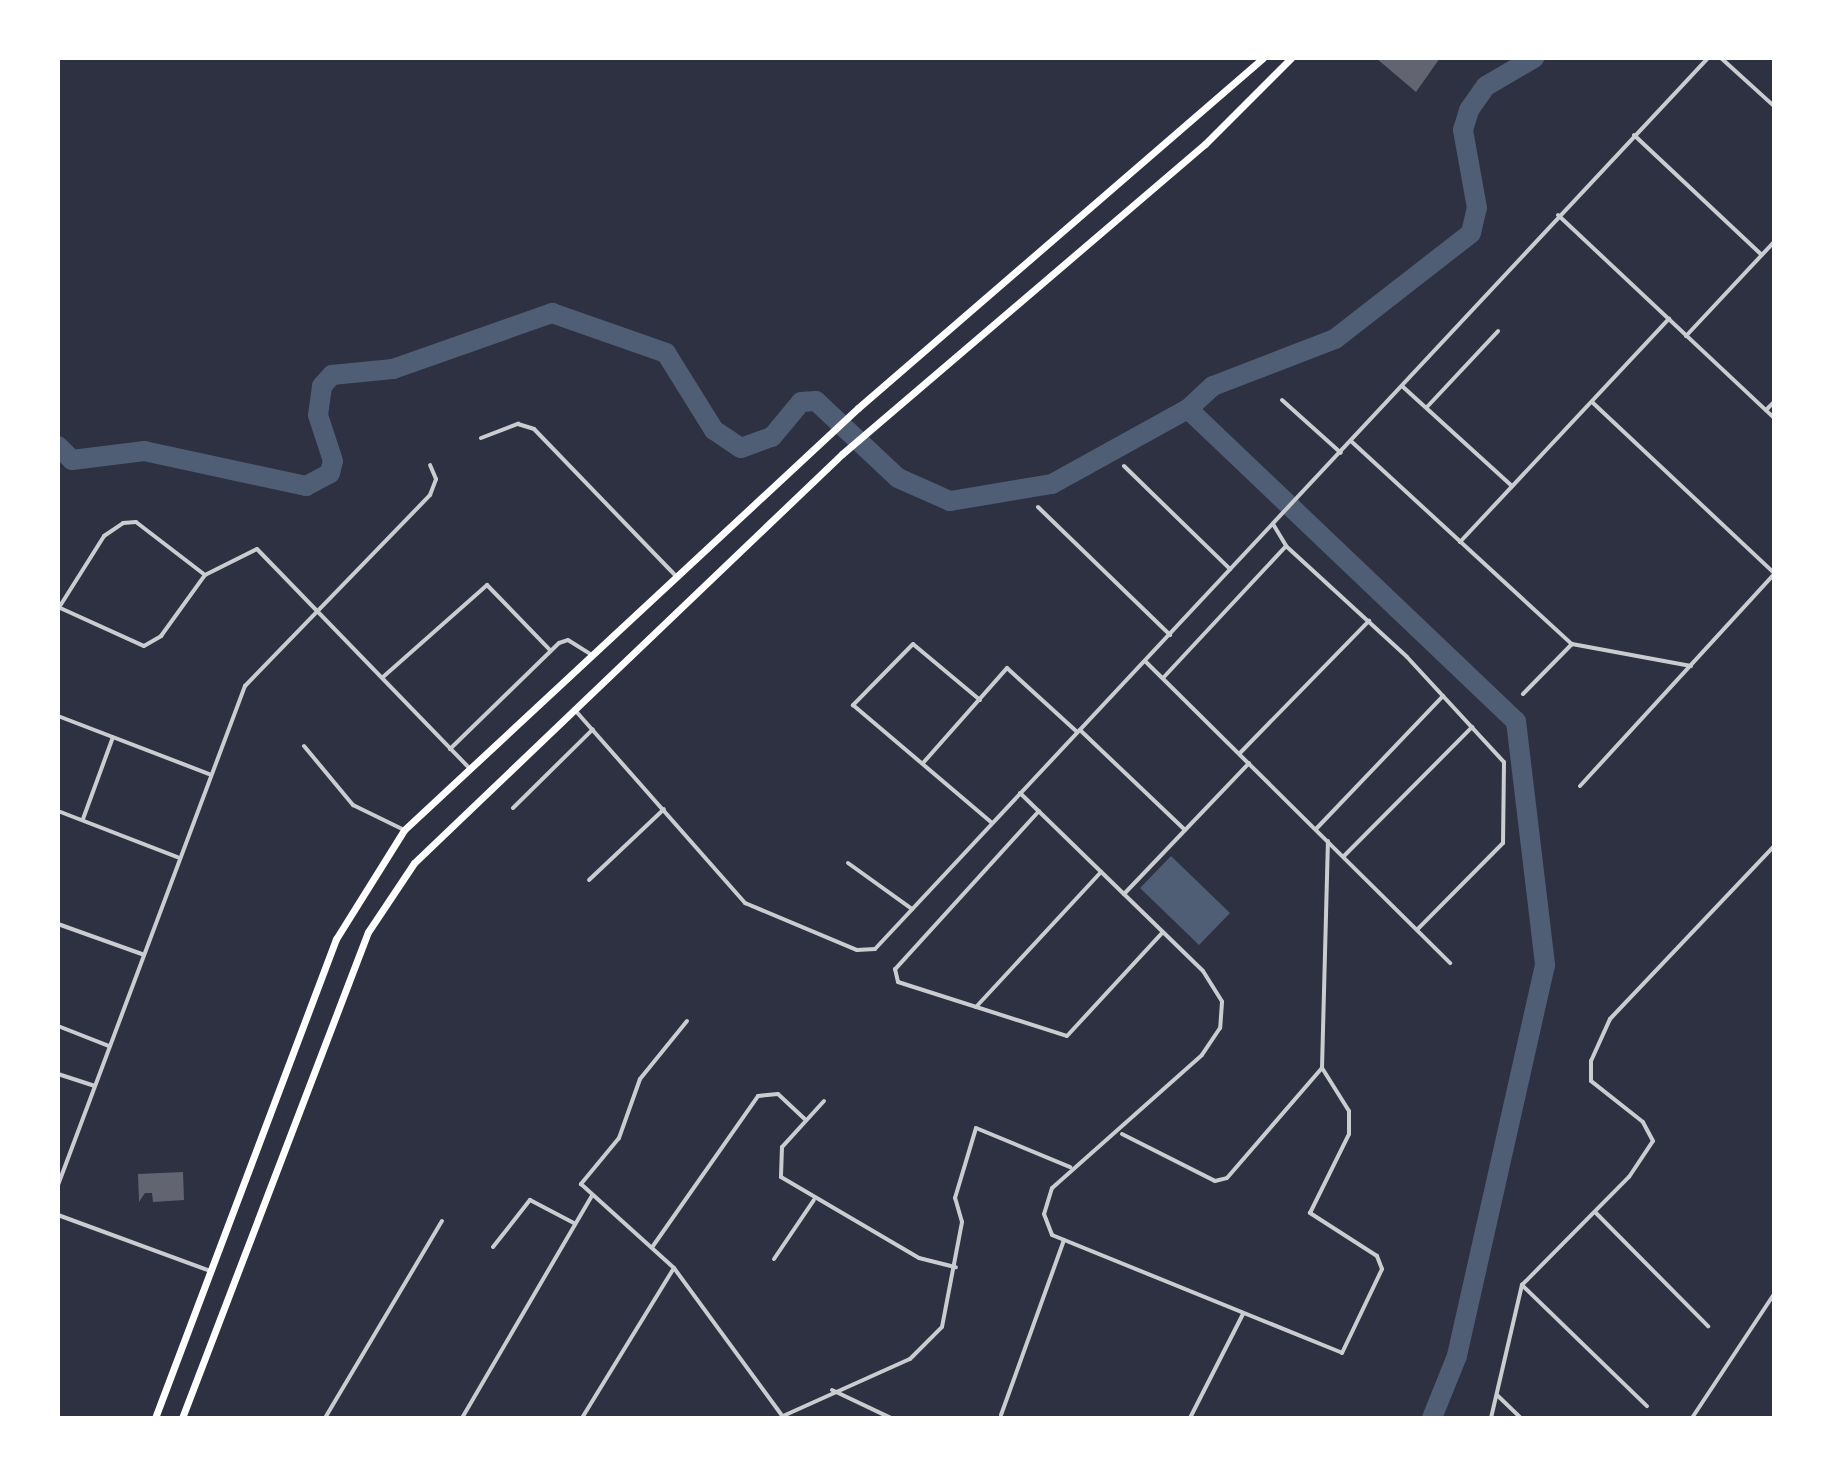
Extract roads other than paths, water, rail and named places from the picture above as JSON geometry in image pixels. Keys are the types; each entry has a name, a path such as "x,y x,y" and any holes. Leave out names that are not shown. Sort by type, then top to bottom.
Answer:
{"main road":[{"path":"182,1418 368,932 414,863 572,707 842,454 1205,144 1291,58"},
{"path":"155,1418 213,1272 336,939 404,830 858,408 1259,60"}],"street":[{"path":"572,707 762,914 857,950 875,949 1708,58"},
{"path":"1721,58 1774,106"},
{"path":"1634,135 1762,255"},
{"path":"1558,215 1774,418"},
{"path":"1686,336 1774,242"},
{"path":"1460,542 1669,319"},
{"path":"1427,407 1498,331"},
{"path":"1402,386 1512,486"},
{"path":"1282,400 1341,453"},
{"path":"1580,786 1774,574 1591,402"},
{"path":"1766,410 1774,402"},
{"path":"481,438 518,424 534,429 676,576"},
{"path":"1352,442 1572,644 1691,666"},
{"path":"58,1185 177,857 245,686 316,607 430,495 436,479 430,465"},
{"path":"1124,466 1230,569"},
{"path":"1038,507 1170,635"},
{"path":"205,575 136,522 123,523 97,545 59,607 144,646 161,636 205,575 257,549 469,768"},
{"path":"1273,524 1286,546 1407,657 1504,762 1503,843 1417,930"},
{"path":"1163,678 1286,546"},
{"path":"383,677 475,592 496,588 550,650"},
{"path":"1240,753 1369,621"},
{"path":"450,749 550,650 568,640 592,655"},
{"path":"980,700 913,644 853,705 992,823"},
{"path":"1523,694 1572,644"},
{"path":"1146,662 1450,963"},
{"path":"923,763 1007,668 1185,830"},
{"path":"1316,829 1443,696"},
{"path":"58,716 210,774"},
{"path":"1343,857 1472,727"},
{"path":"513,808 593,729"},
{"path":"83,819 113,737"},
{"path":"304,746 353,805 404,830"},
{"path":"1124,894 1249,763"},
{"path":"1020,793 1216,987 1223,1017 1202,1055 1121,1134 1070,1167 1044,1214 1052,1235 1342,1353 1382,1269 1377,1256 1310,1213 1349,1134 1349,1111 1322,1068 1328,841"},
{"path":"589,880 664,809"},
{"path":"58,811 177,857"},
{"path":"1039,811 895,969 898,982 1067,1036 1162,932"},
{"path":"1491,1418 1522,1285 1595,1212 1653,1141 1643,1122 1591,1081 1591,1061 1610,1019 1774,846"},
{"path":"848,863 912,909"},
{"path":"976,1007 1101,872"},
{"path":"58,924 142,954"},
{"path":"687,1021 640,1079 619,1138 583,1181 591,1197 653,1246 674,1268 782,1417 832,1390 923,1350 942,1327 956,1267 962,1222 955,1198 976,1128 1070,1167"},
{"path":"58,1026 109,1046"},
{"path":"1121,1134 1215,1181 1227,1178 1322,1068"},
{"path":"58,1074 94,1086"},
{"path":"653,1246 758,1096 778,1094 806,1120"},
{"path":"824,1101 806,1120 778,1163 781,1177 814,1200 919,1258 956,1267"},
{"path":"462,1418 591,1197"},
{"path":"493,1247 530,1200 574,1223"},
{"path":"774,1259 814,1200"},
{"path":"1595,1212 1708,1326"},
{"path":"58,1215 213,1272"},
{"path":"325,1418 442,1221"},
{"path":"1001,1415 1064,1240"},
{"path":"582,1418 674,1268"},
{"path":"1522,1285 1647,1406"},
{"path":"1692,1418 1774,1294"},
{"path":"1190,1418 1243,1314"},
{"path":"832,1390 891,1418"},
{"path":"1496,1394 1521,1418"}],"water":[{"path":"1171,856 1230,913 1199,945 1140,888"}],"waterway":[{"path":"58,446 72,460 144,451 306,486 330,473 333,461 318,415 322,386 332,375 393,369 552,313 666,353 714,430 741,448 772,437 801,402 816,401 898,478 950,501 1052,484 1188,409 1213,386 1335,339 1471,233 1477,208 1463,130 1469,110 1486,86 1534,58"},
{"path":"1188,409 1516,721 1545,965 1457,1356 1432,1418"}]}
